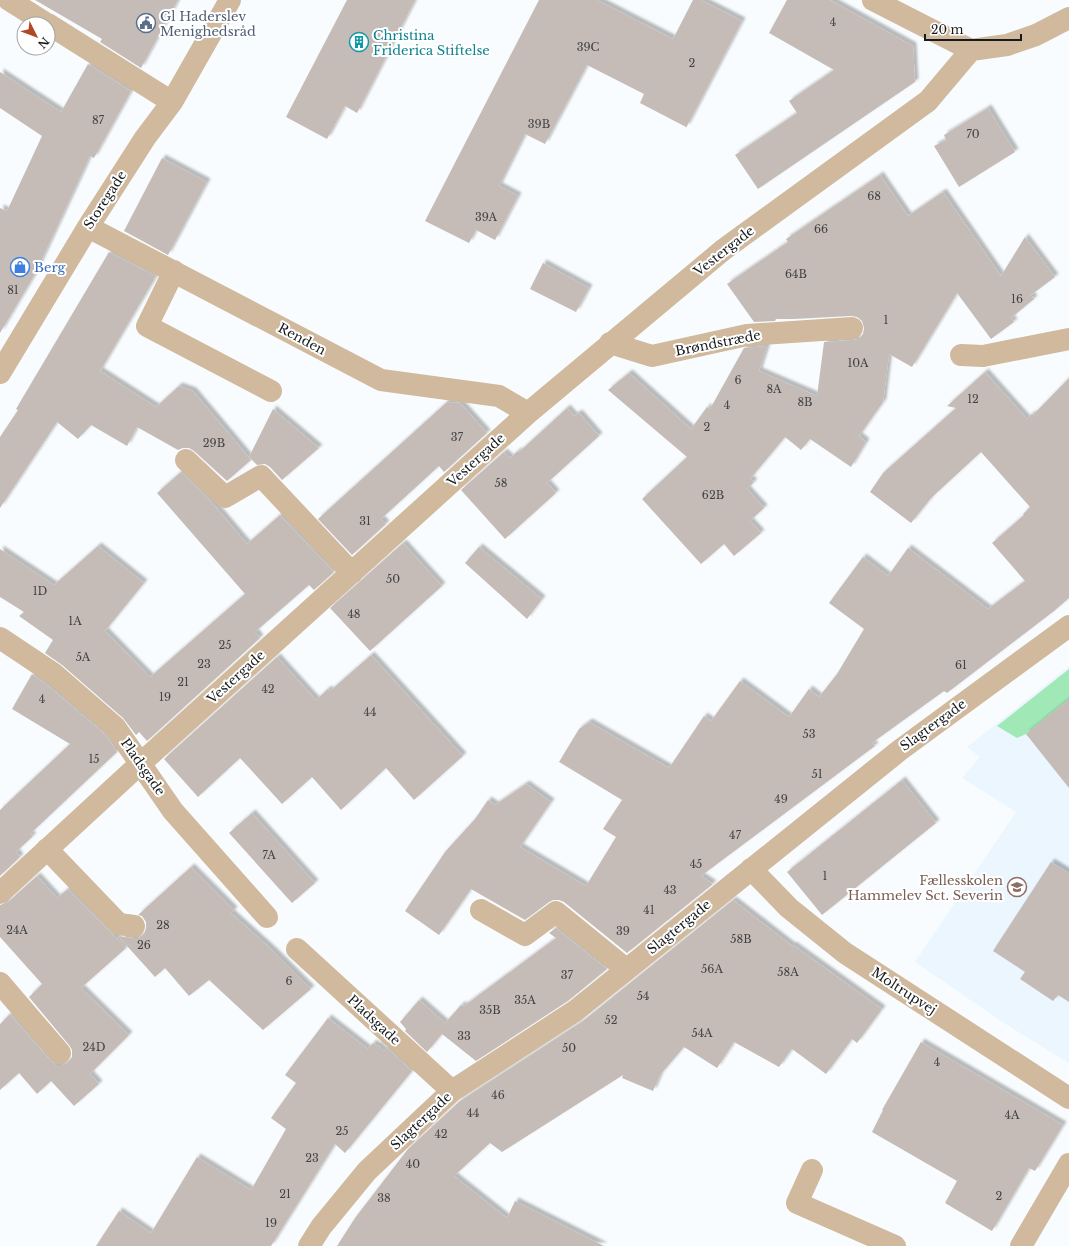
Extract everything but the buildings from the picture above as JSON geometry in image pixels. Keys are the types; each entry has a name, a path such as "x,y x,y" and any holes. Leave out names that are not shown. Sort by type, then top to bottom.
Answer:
{"street":[{"path":"9,0 35,16"},
{"name":"Storegade","path":"0,373 88,227 145,138 172,102 230,0"},
{"name":"Storegade","path":"214,29 233,0"},
{"path":"874,0 971,50 1007,45 1067,20"},
{"path":"56,29 172,102"},
{"name":"Vestergade","path":"0,893 141,763 528,413 723,250 928,101 971,50"},
{"name":"Renden","path":"88,227 381,380 499,396 528,413"},
{"path":"174,271 147,326 271,391"},
{"name":"Brøndstræde","path":"610,344 652,356 748,335 852,328"},
{"path":"962,355 983,356 1069,339"},
{"path":"186,460 225,497 260,476 352,573"},
{"name":"Slagtergade","path":"309,1246 321,1226 367,1171 452,1091 575,1011 900,750 1069,626"},
{"name":"Pladsgade","path":"0,638 54,674 115,727 173,811 267,917"},
{"path":"47,849 119,924 134,926"},
{"name":"Moltrupvej","path":"751,869 789,908 845,953 1069,1098"},
{"path":"481,910 525,935 556,912 626,969"},
{"name":"Pladsgade","path":"296,949 452,1091"},
{"path":"0,983 60,1053"},
{"path":"1021,1246 1069,1164"},
{"path":"812,1170 797,1203 896,1246"}],"shaded area":[{"name":"Fællesskolen Hammelev Sct. Severin","path":"1069,666 1069,1063 1007,1025 915,962 1016,812 962,778 980,757 967,747"}],"green space":[{"path":"1069,669 1069,699 1026,734 1017,738 997,726"}],"place":[{"name":"Gl Haderslev Menighedsråd","path":"146,23"},
{"name":"Christina Friderica Stiftelse","path":"359,42"},
{"name":"Berg","path":"20,267"},
{"name":"Fællesskolen Hammelev Sct. Severin","path":"1017,887"}]}
